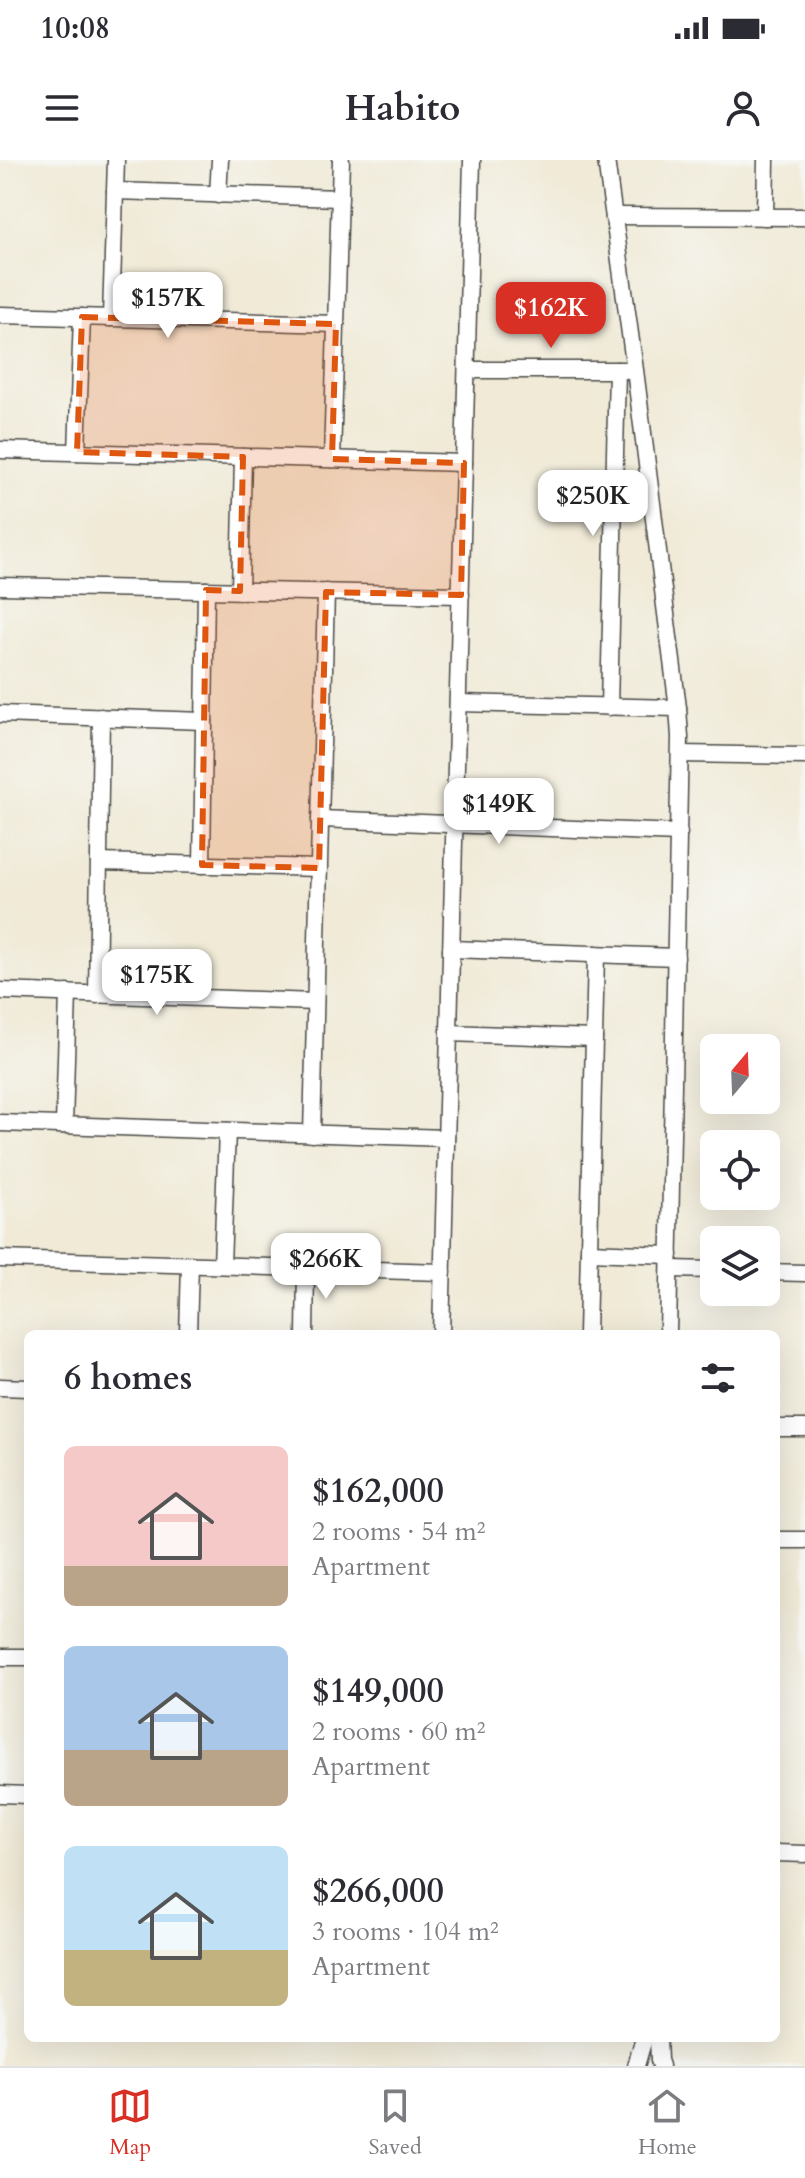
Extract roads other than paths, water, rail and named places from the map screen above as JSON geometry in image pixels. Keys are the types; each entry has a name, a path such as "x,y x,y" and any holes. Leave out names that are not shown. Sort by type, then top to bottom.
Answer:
{"street":[{"path":"111,318 116,160"},
{"path":"218,195 220,160"},
{"path":"332,459 341,160"},
{"path":"441,1330 472,160"},
{"path":"606,160 678,708 679,833 668,1330"},
{"path":"765,217 766,160"},
{"path":"115,191 340,198"},
{"path":"614,216 805,217"},
{"path":"0,315 336,324"},
{"path":"77,452 82,317"},
{"path":"467,370 635,370"},
{"path":"609,707 617,370"},
{"path":"0,450 464,463"},
{"path":"240,591 243,457"},
{"path":"0,586 461,595"},
{"path":"202,865 206,590"},
{"path":"312,1134 326,592"},
{"path":"458,703 678,708"},
{"path":"0,714 204,721"},
{"path":"97,995 101,717"},
{"path":"680,754 805,756"},
{"path":"320,819 679,833"},
{"path":"99,862 319,868"},
{"path":"451,949 676,957"},
{"path":"587,1330 596,954"},
{"path":"0,991 315,1002"},
{"path":"64,1125 68,993"},
{"path":"449,1033 594,1038"},
{"path":"0,1123 446,1138"},
{"path":"222,1265 227,1131"},
{"path":"589,1252 700,1267"},
{"path":"0,1259 443,1272"},
{"path":"188,1330 190,1264"},
{"path":"305,1330 306,1268"},
{"path":"780,1272 805,1273"},
{"path":"0,1387 24,1388"},
{"path":"780,1428 805,1428"},
{"path":"780,1540 805,1540"},
{"path":"0,1657 24,1657"},
{"path":"0,1794 24,1795"},
{"path":"780,1853 805,1854"},
{"path":"636,2066 650,2042"},
{"path":"652,2042 661,2066"}]}
